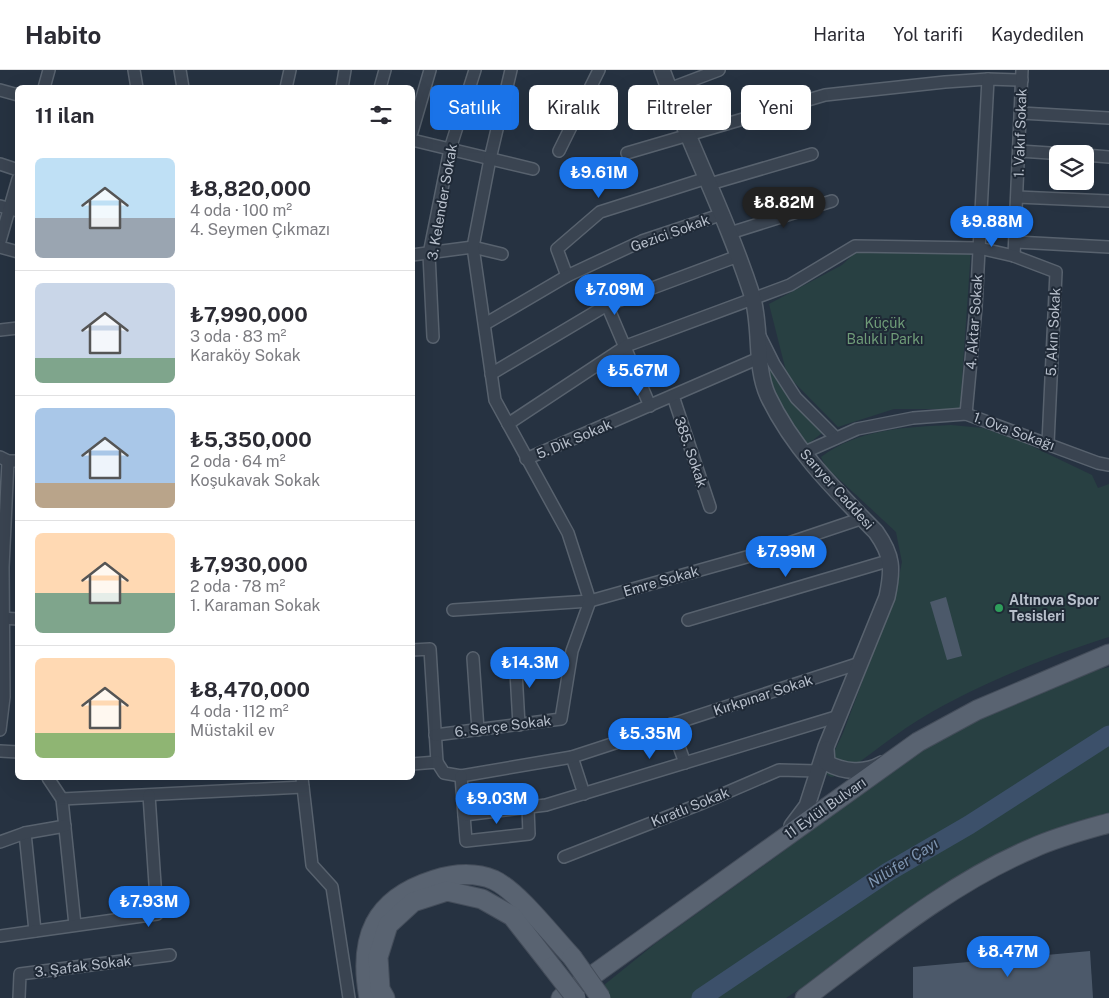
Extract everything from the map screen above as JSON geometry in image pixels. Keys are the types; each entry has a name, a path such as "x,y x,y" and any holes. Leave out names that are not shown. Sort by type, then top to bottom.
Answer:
{"main road":[{"name":"11 Eylül Bulvarı","path":"562,998 915,744 977,710 1109,654"},
{"path":"805,998 896,929 964,884 1033,848 1109,823"},
{"path":"369,998 365,977 370,937 377,917 390,902 413,886 444,876 474,875 495,880 516,896 572,957 601,998"},
{"path":"385,998 380,988 378,957 388,925 413,902 447,891 482,899 512,916 576,998"}],"street":[{"path":"45,85 49,70"},
{"path":"134,70 136,85"},
{"path":"180,70 182,85"},
{"path":"287,85 290,70"},
{"path":"342,85 345,70"},
{"path":"381,85 385,70"},
{"path":"415,122 430,70"},
{"name":"3. Kelender Sokak","path":"433,337 429,254 450,149 474,70"},
{"path":"511,70 490,158 473,247 491,374 495,400 568,533 590,601"},
{"path":"559,151 599,70"},
{"name":"Sarıyer Caddesi","path":"662,70 668,85"},
{"path":"680,85 719,70"},
{"path":"627,153 825,95 945,76 988,79 1022,75"},
{"name":"1. Vakıf Sokak","path":"1014,256 1022,75"},
{"name":"4. Aktar Sokak","path":"966,414 979,248 988,79"},
{"path":"0,90 15,94"},
{"path":"1021,113 1109,118"},
{"name":"Sarıyer Caddesi","path":"686,130 723,214 752,298 758,332 759,358 768,395 803,453 863,518 886,546 891,560"},
{"path":"415,141 532,169"},
{"path":"1019,151 1049,153"},
{"path":"567,276 557,249 600,212 812,154"},
{"path":"1094,156 1109,157"},
{"path":"0,164 15,169"},
{"path":"0,241 15,189"},
{"path":"1017,197 1109,201"},
{"path":"730,233 832,201"},
{"name":"Gezici Sokak","path":"485,324 567,276 642,241 723,214"},
{"path":"1015,242 1109,247"},
{"name":"5. Akın Sokak","path":"508,424 626,346 790,285 855,246 979,248 1014,256 1056,272 1048,443"},
{"path":"0,247 15,251"},
{"path":"415,255 473,247 502,254"},
{"path":"491,374 607,306 738,256"},
{"path":"607,306 626,346 650,406"},
{"path":"0,330 15,328"},
{"path":"758,332 774,364 796,398 836,438"},
{"name":"5. Dik Sokak","path":"526,459 759,358"},
{"name":"385. Sokak","path":"673,396 710,507"},
{"name":"1. Ova Sokağı","path":"803,453 857,429 913,418 966,414 1098,463 1109,465"},
{"path":"0,730 2,698 2,510 8,459"},
{"name":"Emre Sokak","path":"453,610 590,601 750,556 863,518"},
{"path":"688,620 891,560 891,580 887,597 826,747 813,794 804,813 775,844"},
{"name":"6. Serçe Sokak","path":"435,735 561,719 572,651 590,601"},
{"path":"2,618 15,619"},
{"path":"415,650 430,649 437,762 444,773 461,776 466,841 529,834 528,808"},
{"path":"515,654 519,725"},
{"path":"473,658 478,730"},
{"name":"Kırkpınar Sokak","path":"461,776 572,757 860,663"},
{"path":"464,815 546,805 839,716"},
{"path":"671,724 685,763"},
{"path":"826,747 827,763 836,768 850,770 878,766 915,744"},
{"path":"0,751 15,752"},
{"path":"572,757 584,794"},
{"path":"415,764 437,762"},
{"name":"Kıratlı Sokak","path":"564,857 700,804 779,770 818,771"},
{"path":"49,780 62,799 75,925"},
{"path":"62,799 149,795 302,782 312,865 332,887 349,998"},
{"path":"0,936 157,914 149,795"},
{"path":"0,842 25,833 65,826"},
{"path":"25,833 35,931"},
{"name":"3. Şafak Sokak","path":"19,998 20,974 170,955"}],"green space":[{"name":"Küçük Balıklı Parkı","path":"971,249 960,409 894,409 838,427 787,375 769,304 842,265 858,250"},
{"path":"768,363 791,399 822,433 807,445 778,400 766,365"},
{"name":"Altınova Spor Tesisleri","path":"951,425 983,428 1023,442 1092,475 1098,488 1109,484 1109,637 1058,654 1004,676 952,701 906,728 841,775 831,777 826,774 826,769 843,733 896,592 902,562 896,532 826,467 821,457 851,440 883,431"},
{"path":"1109,667 1109,814 1075,822 1023,843 786,998 588,998 656,943 773,859 914,752 984,715 1078,675"}],"building":[{"path":"946,597 962,656 947,660 930,602"},
{"path":"1090,951 1093,998 913,998 913,967"}],"waterway":[{"name":"Nilüfer Çayı","path":"701,998 888,872 969,825 1109,735"}],"place":[{"name":"Altınova Spor Tesisleri","path":"999,608"}]}
